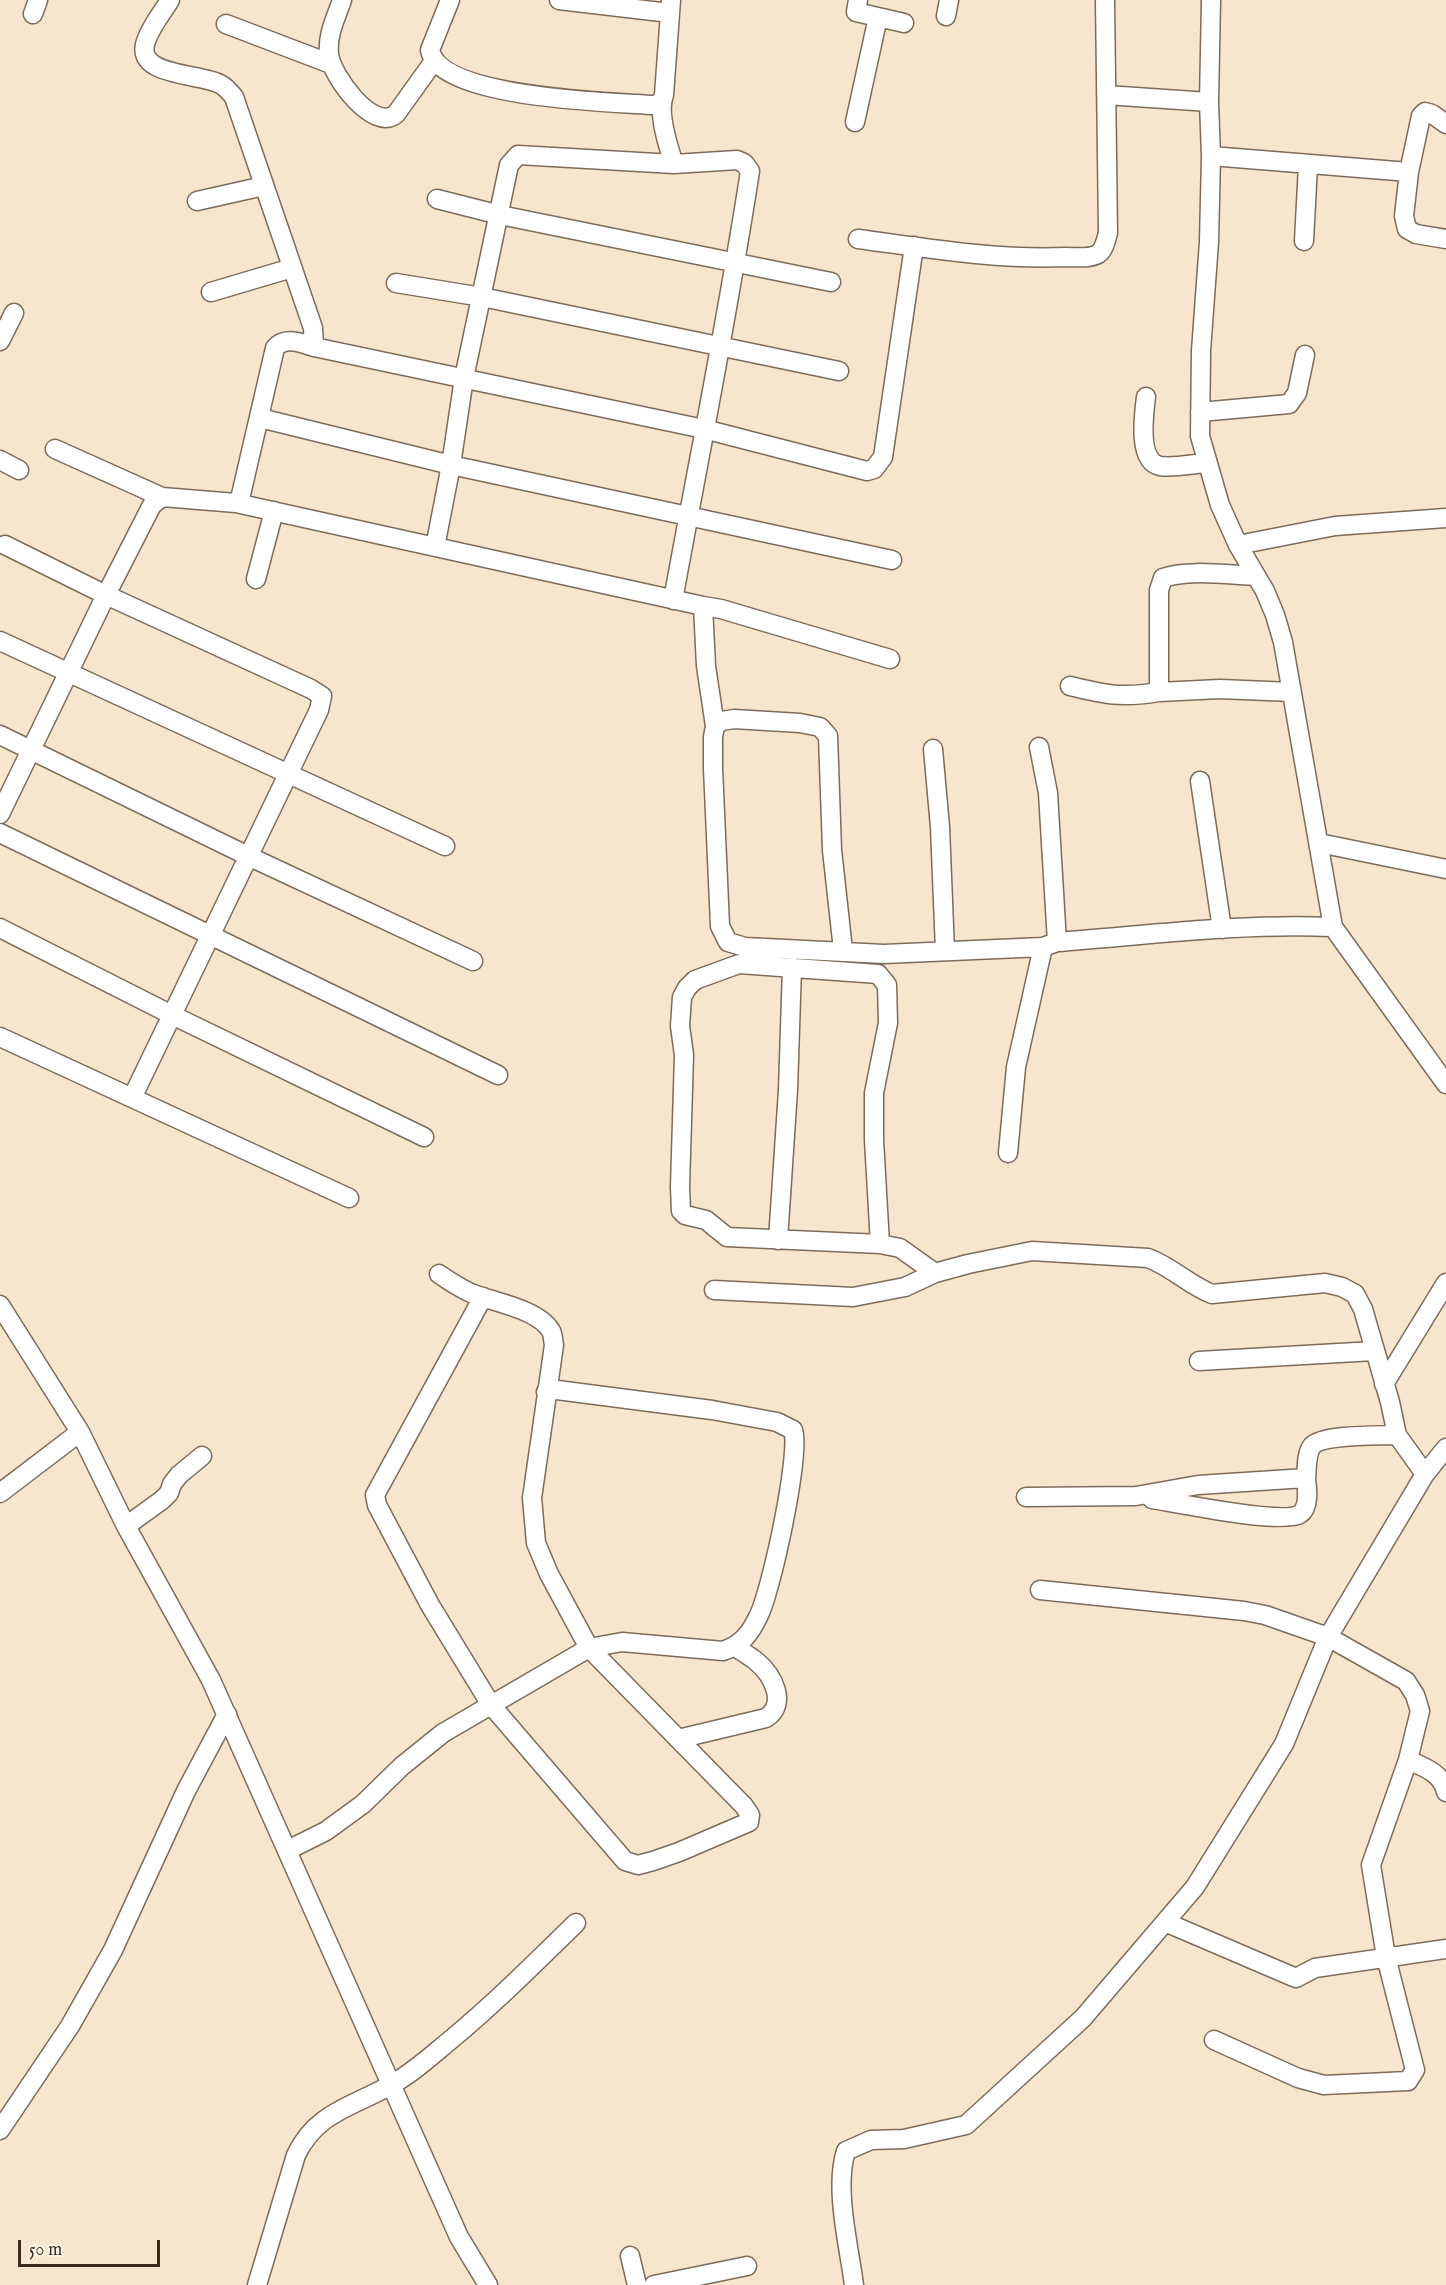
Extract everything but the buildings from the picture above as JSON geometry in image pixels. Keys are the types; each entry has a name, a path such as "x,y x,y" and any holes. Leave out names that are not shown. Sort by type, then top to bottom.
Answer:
{"street":[{"path":"170,0 146,42 144,53 150,63 162,69 219,83 234,97 313,328 314,346"},
{"path":"342,0 329,37 331,64 350,94 371,112 384,119 391,119 434,61"},
{"path":"450,0 430,50 434,61 443,68 485,87 525,95 654,105 661,103"},
{"path":"559,0 670,6 664,95 661,103 674,164"},
{"path":"858,0 856,12 904,23"},
{"path":"858,239 994,257 1044,258 1086,256 1099,253 1108,234 1105,0"},
{"path":"1211,0 1209,242 1202,351 1200,436 1220,505 1275,615 1292,692 1333,927 1446,1084"},
{"path":"855,122 878,17"},
{"path":"226,24 331,64"},
{"path":"1106,95 1209,102"},
{"path":"1446,124 1432,114 1425,112 1421,116 1409,172 1404,216 1407,229 1416,234 1446,239"},
{"path":"435,547 451,465 464,378 509,165 518,155 674,164 737,160 744,163 750,171 721,346 673,600"},
{"path":"1211,156 1409,172"},
{"path":"1304,241 1308,165"},
{"path":"197,201 264,186"},
{"path":"437,199 500,215 831,282"},
{"path":"236,503 243,489 275,348 279,343 286,341 704,429 867,471 874,469 883,457 914,246"},
{"path":"211,292 292,268"},
{"path":"396,283 482,297 839,371"},
{"path":"0,341 14,314"},
{"path":"1200,412 1289,404 1297,393 1305,355"},
{"path":"1146,398 1144,445 1153,463 1160,466 1206,463"},
{"path":"260,418 451,465 891,560"},
{"path":"56,449 162,497 236,503 721,609 890,659"},
{"path":"0,460 19,470"},
{"path":"0,814 106,595 152,505 162,497"},
{"path":"256,579 274,511"},
{"path":"1238,545 1335,526 1446,518"},
{"path":"5,545 106,595 311,688 322,696 319,710 132,1098"},
{"path":"1159,692 1159,590 1163,579 1192,574 1256,576"},
{"path":"703,606 704,643 715,726 713,768 720,926 728,942 745,947 843,950 885,954 1050,945 1222,929 1298,925 1333,927"},
{"path":"0,641 446,846"},
{"path":"1070,686 1110,696 1220,688 1292,692"},
{"path":"715,726 722,721 734,719 800,723 820,727 828,736 832,850 843,950"},
{"path":"0,735 248,856 473,961"},
{"path":"1008,1153 1016,1067 1050,945 1048,793 1039,747"},
{"path":"933,749 940,826 945,951"},
{"path":"1200,781 1222,929"},
{"path":"0,833 498,1075"},
{"path":"1319,843 1446,869"},
{"path":"0,928 172,1015 424,1137"},
{"path":"880,1244 874,1140 874,1093 888,1023 887,986 878,974 739,964 695,980 682,997 680,1026 684,1055 681,1211 685,1215 706,1220 727,1237 880,1244 900,1248 935,1273"},
{"path":"778,1240 788,1090 792,967"},
{"path":"0,1037 349,1198"},
{"path":"714,1290 853,1297 905,1287 935,1273 968,1264 1032,1251 1149,1258 1165,1264 1199,1289 1212,1294 1324,1283 1342,1287 1355,1294 1363,1309 1397,1435 1425,1474"},
{"path":"439,1274 472,1293 523,1311 539,1320 551,1331 554,1345 532,1498 536,1543 549,1574 589,1648 744,1806 750,1815 749,1822 679,1852 638,1865 626,1862 491,1705 418,1584 384,1521 375,1494 483,1297"},
{"path":"1384,1384 1446,1283"},
{"path":"0,1305 80,1432 126,1526 211,1680 459,2237 488,2285"},
{"path":"1199,1361 1374,1351"},
{"path":"288,1850 326,1831 363,1804 402,1766 443,1733 589,1648 622,1642 723,1651 736,1647 747,1637 758,1619 773,1575 793,1462 796,1437 793,1430 777,1422 712,1410 557,1390 546,1392"},
{"path":"0,1492 80,1432"},
{"path":"1136,1496 1246,1514 1288,1517 1300,1514 1305,1507 1308,1491 1306,1478 1308,1457 1312,1446 1340,1436 1397,1435"},
{"path":"854,2285 841,2186 841,2166 846,2151 871,2140 904,2139 966,2125 1083,2018 1195,1887 1284,1744 1328,1637 1425,1474 1446,1448"},
{"path":"126,1526 162,1500 169,1493 179,1475 202,1456"},
{"path":"1026,1497 1136,1496 1198,1485 1306,1478"},
{"path":"1040,1590 1244,1611 1276,1619 1328,1637 1406,1681 1415,1695 1420,1711 1408,1760 1371,1865 1386,1958 1415,2070 1408,2081 1324,2085 1298,2078 1214,2040"},
{"path":"678,1739 766,1718 774,1713 778,1706 778,1696 771,1680 756,1661 736,1647"},
{"path":"0,2130 70,2026 113,1950 186,1791 227,1714"},
{"path":"1408,1760 1436,1774 1446,1792"},
{"path":"1165,1922 1296,1978 1315,1968 1446,1949"},
{"path":"257,2285 296,2155 303,2139 319,2122 391,2085 447,2043 507,1991 576,1923"},
{"path":"630,2256 637,2285"},
{"path":"654,2285 747,2266"}]}
